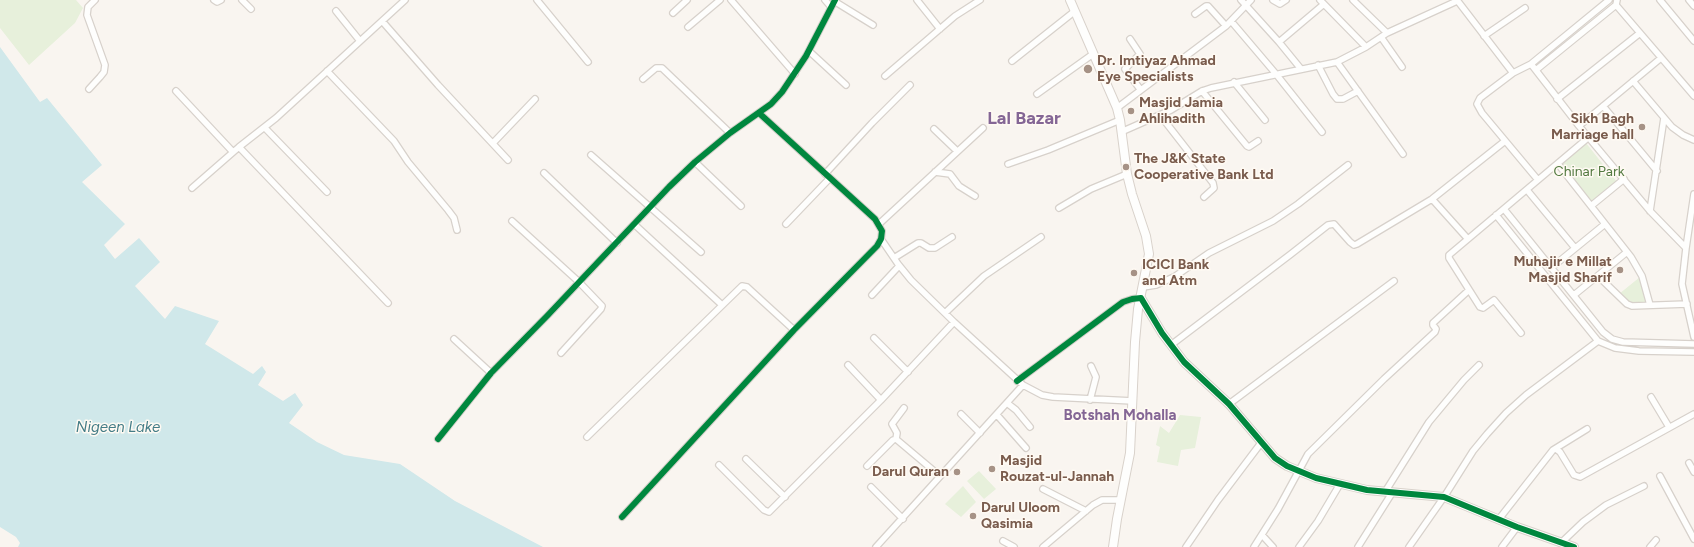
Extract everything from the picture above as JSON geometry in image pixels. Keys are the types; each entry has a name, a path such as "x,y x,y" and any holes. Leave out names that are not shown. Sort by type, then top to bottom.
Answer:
{"main road":[{"path":"1070,0 1117,108 1127,174 1146,236 1148,249 1148,260 1140,298 1135,342 1130,453 1113,547"},
{"path":"1140,298 1170,345 1184,362 1229,404 1275,458 1287,466 1316,478 1340,484 1388,493 1444,498 1574,547"}],"street":[{"path":"89,89 100,78 104,72 105,65 87,15 88,7 95,0"},
{"path":"214,0 217,2 221,0"},
{"path":"242,0 251,9"},
{"path":"192,188 239,147 265,128 405,0"},
{"path":"537,0 588,62"},
{"path":"672,13 687,0"},
{"path":"688,27 720,0"},
{"path":"731,0 795,74"},
{"path":"824,0 831,7"},
{"path":"438,439 491,373 694,162 771,104 782,92 809,51 835,0 873,25"},
{"path":"917,0 940,29"},
{"path":"885,76 959,13 980,0"},
{"path":"1240,0 1279,42 1301,69"},
{"path":"1117,108 1140,89 1231,22 1251,0"},
{"path":"1273,0 1280,4 1286,0"},
{"path":"1353,0 1387,33"},
{"path":"1121,132 1160,115 1202,91 1234,82 1337,62 1366,47 1387,33 1457,0 1512,73"},
{"path":"1538,180 1482,113 1477,104 1480,98 1512,73 1530,64 1609,0"},
{"path":"1660,0 1694,40"},
{"path":"1689,0 1694,6"},
{"path":"1279,42 1322,2 1366,47"},
{"path":"1536,70 1616,2 1640,33 1694,96"},
{"path":"1195,14 1208,6 1226,26"},
{"path":"1484,36 1524,8"},
{"path":"336,11 360,41"},
{"path":"1012,61 1075,11"},
{"path":"382,21 438,85 508,160"},
{"path":"1231,22 1276,74 1322,132"},
{"path":"1557,99 1640,33"},
{"path":"1381,37 1402,68"},
{"path":"1130,39 1140,54 1125,69 1140,89"},
{"path":"809,51 846,85"},
{"path":"1037,94 1093,54"},
{"path":"1579,126 1662,58"},
{"path":"1337,62 1403,154"},
{"path":"1530,64 1579,126 1650,211 1686,248"},
{"path":"1318,65 1337,99 1343,99 1358,91"},
{"path":"643,79 656,68 662,68 730,134"},
{"path":"327,71 394,141 408,162 451,214 456,223 457,230"},
{"path":"1633,81 1664,118 1683,135 1694,140"},
{"path":"1234,82 1265,120"},
{"path":"786,224 872,123 910,85"},
{"path":"176,91 233,152"},
{"path":"1202,91 1247,146 1249,147 1258,141"},
{"path":"493,143 535,100"},
{"path":"1603,106 1657,171"},
{"path":"622,517 794,330 877,246 881,239 882,231 879,224 759,113"},
{"path":"1160,115 1213,183 1214,188 1204,197"},
{"path":"1650,211 1664,118"},
{"path":"1008,164 1048,150 1120,120"},
{"path":"265,128 327,192"},
{"path":"879,224 957,151 984,128"},
{"path":"934,129 957,151"},
{"path":"1521,333 1496,301 1492,300 1481,308 1449,255 1467,238 1527,190 1589,137"},
{"path":"1170,345 1292,254 1328,225 1334,224 1350,242 1354,245 1357,244 1432,199 1505,141"},
{"path":"239,147 388,303"},
{"path":"591,156 701,252"},
{"path":"694,162 741,206"},
{"path":"1558,164 1628,252 1642,276 1650,305"},
{"path":"1143,287 1156,285 1174,277 1209,253 1273,221 1298,204 1348,165"},
{"path":"935,172 950,174 959,186 975,196"},
{"path":"544,173 617,243"},
{"path":"1059,208 1091,189 1127,174"},
{"path":"1591,206 1624,179"},
{"path":"1527,190 1575,248"},
{"path":"1694,194 1682,284 1694,337"},
{"path":"1432,199 1467,238"},
{"path":"1504,209 1603,332 1612,339 1623,342 1694,344"},
{"path":"1496,215 1598,341 1605,345 1621,349 1640,351 1694,352"},
{"path":"512,221 579,282 602,306 601,309 561,353"},
{"path":"634,224 722,305"},
{"path":"1552,268 1605,224"},
{"path":"894,258 918,243 921,243 929,248 935,248 952,236"},
{"path":"944,313 984,276 1041,237"},
{"path":"881,239 899,266 911,280 944,313 1023,385 1042,394 1053,397 1133,401"},
{"path":"1574,295 1628,252"},
{"path":"872,295 899,266"},
{"path":"1598,276 1627,304 1687,304"},
{"path":"1229,404 1394,281"},
{"path":"587,437 740,288 744,286 794,330"},
{"path":"1254,547 1262,536 1308,454 1384,379 1435,332 1436,329 1433,324 1469,290"},
{"path":"1017,381 1123,302 1132,298 1140,298"},
{"path":"719,465 767,512 772,511 908,372 954,322"},
{"path":"874,338 908,372"},
{"path":"454,339 491,373"},
{"path":"1409,547 1444,498 1473,451 1506,413 1532,391 1598,341"},
{"path":"848,365 881,400"},
{"path":"1358,547 1429,422 1479,365"},
{"path":"1090,366 1096,377 1090,400"},
{"path":"876,547 1023,385"},
{"path":"1650,397 1669,426"},
{"path":"1007,403 1016,410 1030,427"},
{"path":"867,466 893,440 896,439 897,433 892,424 904,408"},
{"path":"961,414 980,433"},
{"path":"1556,449 1560,452 1574,475 1580,477 1669,426 1694,414"},
{"path":"997,415 1026,448"},
{"path":"1499,519 1553,450 1587,428"},
{"path":"896,439 940,476"},
{"path":"1186,547 1218,500 1261,443"},
{"path":"746,459 785,497"},
{"path":"1689,463 1694,472"},
{"path":"1660,476 1694,539"},
{"path":"1299,547 1318,521 1340,484"},
{"path":"1562,542 1583,522 1606,505 1644,486"},
{"path":"870,487 903,519"},
{"path":"1044,489 1086,511"},
{"path":"1043,547 1086,511 1102,500 1121,500"},
{"path":"1502,547 1518,527"},
{"path":"1262,536 1273,547"},
{"path":"1003,540 1014,547"},
{"path":"1650,547 1656,540"}],"green space":[{"path":"0,0 76,0 83,8 75,23 29,65 0,28"},
{"name":"Chinar Park","path":"1586,143 1617,182 1592,202 1561,164"},
{"path":"1640,277 1647,302 1629,303 1619,294"},
{"path":"1180,415 1201,417 1195,448 1181,450 1178,466 1157,462 1160,447 1156,445 1160,426 1169,433"},
{"path":"979,471 996,489 984,499 967,481"},
{"path":"963,486 976,502 961,517 945,504"}],"water":[{"name":"Nigeen Lake","path":"0,47 40,102 47,98 102,165 82,182 125,224 104,245 115,259 139,238 160,262 135,286 165,319 175,306 219,321 205,344 253,374 262,366 266,372 258,385 283,401 295,393 303,405 289,423 317,442 344,455 400,464 455,501 543,547 18,547 20,543 16,537 0,527"}],"cycle path":[{"path":"438,439 491,373 669,187 695,162 730,133 771,104 782,92 806,56 835,0"},
{"path":"622,517 794,330 877,246 881,239 882,231 875,219 759,113"},
{"path":"1017,381 1123,302 1141,298 1162,333 1184,362 1229,404 1275,458 1287,466 1316,478 1367,490 1444,497 1517,527 1574,547"}],"place":[{"name":"Dr. Imtiyaz Ahmad Eye Specialists","path":"1088,69"},
{"name":"Masjid Jamia Ahlihadith","path":"1131,111"},
{"name":"Sikh Bagh Marriage hall","path":"1642,127"},
{"name":"The J&K State Cooperative Bank Ltd","path":"1126,167"},
{"name":"Muhajir e Millat Masjid Sharif","path":"1620,270"},
{"name":"ICICI Bank and Atm","path":"1134,273"},
{"name":"Masjid Rouzat-ul-Jannah","path":"992,469"},
{"name":"Darul Quran","path":"957,472"},
{"name":"Darul Uloom Qasimia","path":"973,516"}],"district":[{"name":"Lal Bazar","path":"1024,119"},
{"name":"Botshah Mohalla","path":"1120,416"}]}
